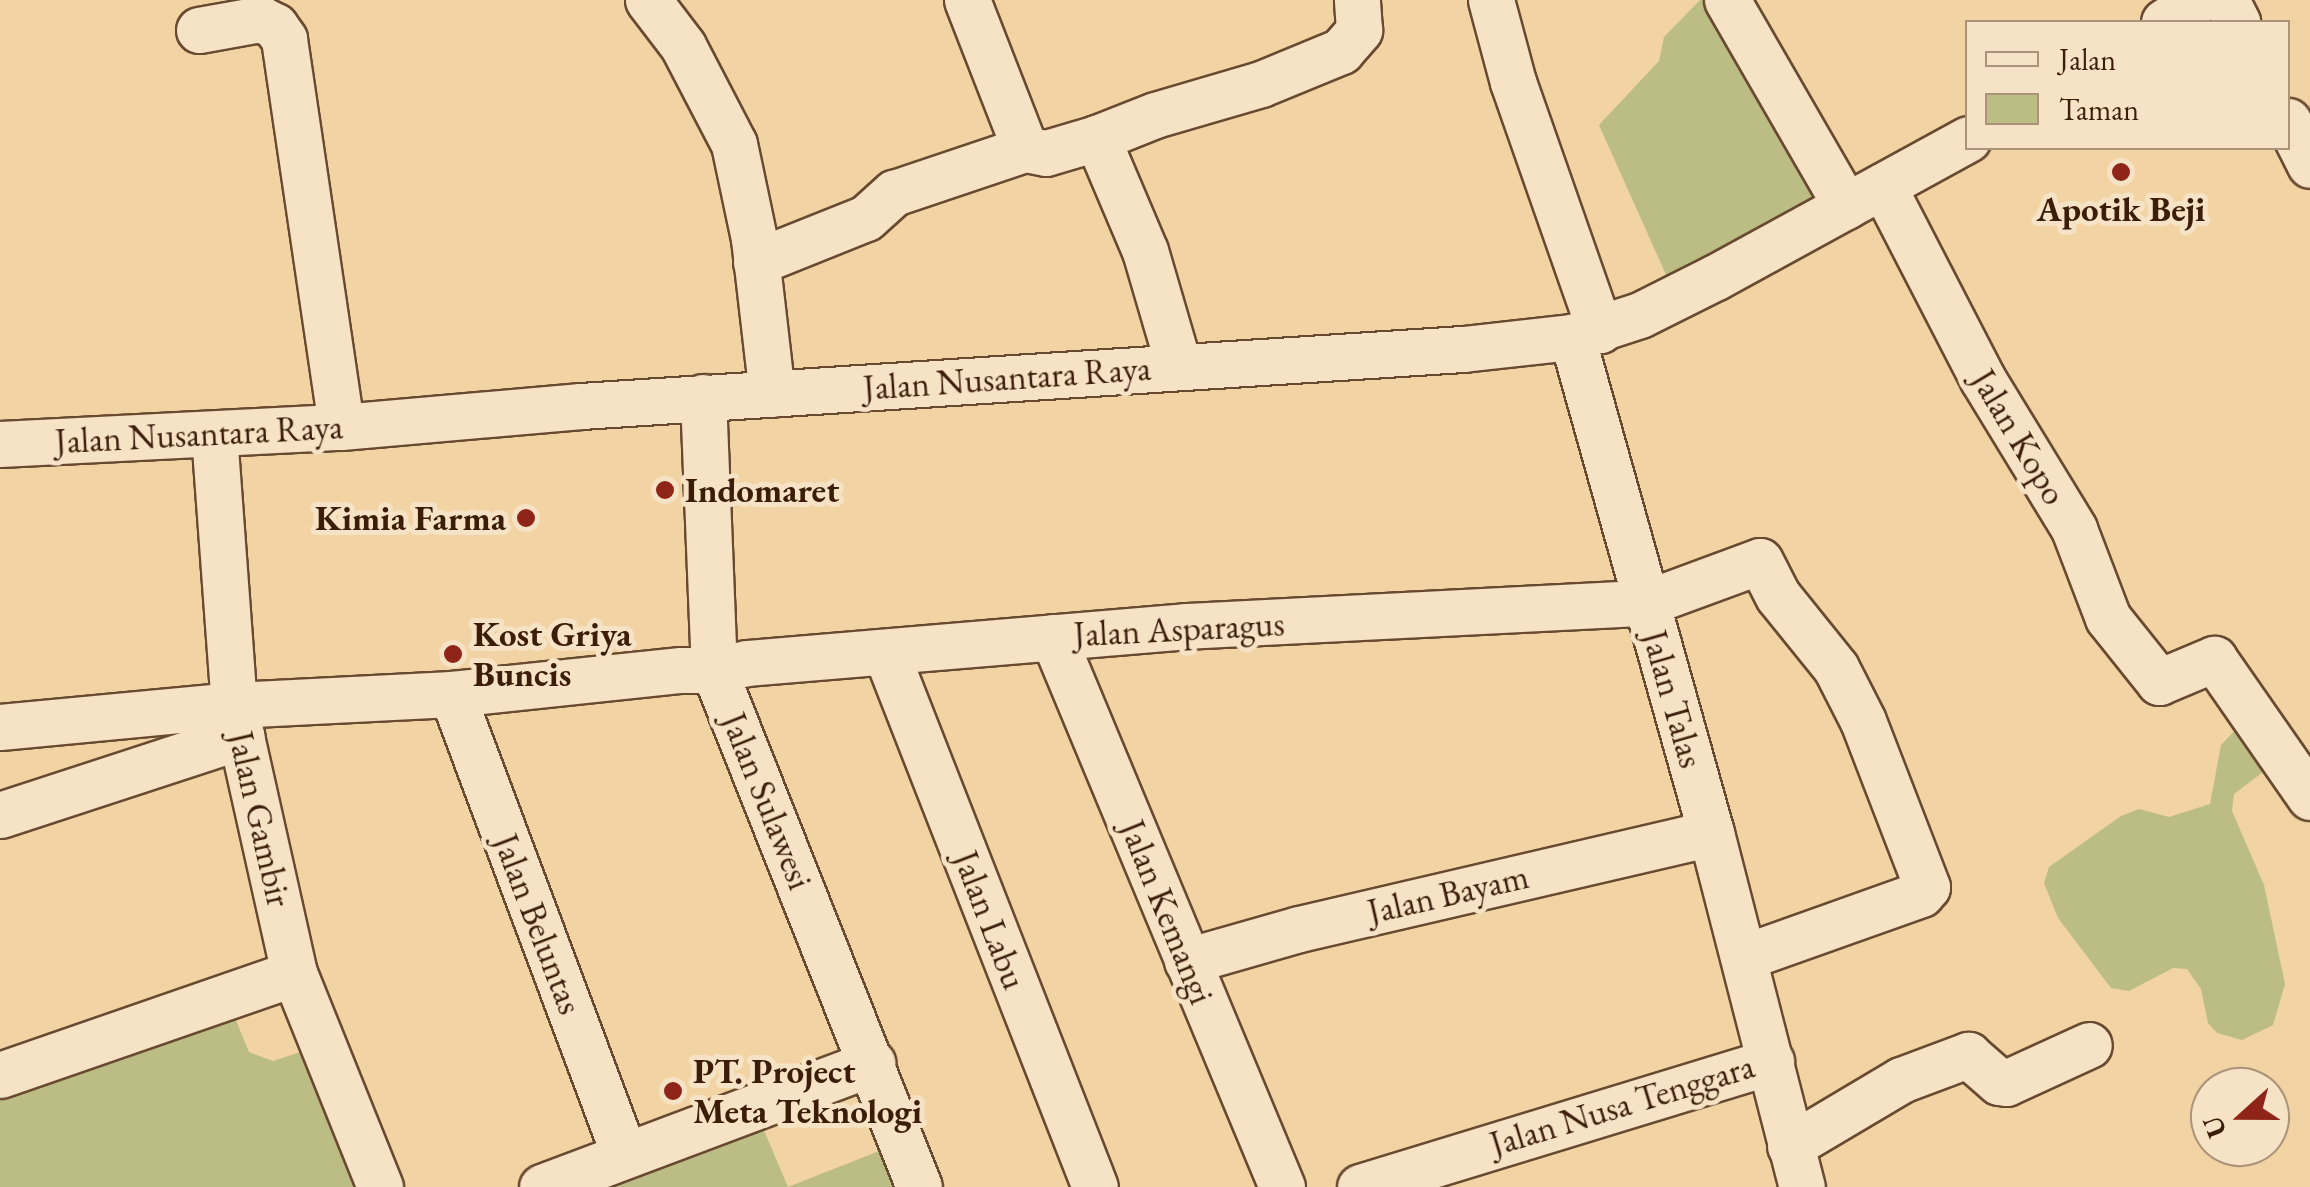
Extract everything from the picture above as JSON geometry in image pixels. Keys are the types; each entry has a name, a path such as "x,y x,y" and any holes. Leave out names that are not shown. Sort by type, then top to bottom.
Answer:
{"street":[{"path":"648,0 684,46 734,144 756,262 772,394"},
{"path":"967,0 1025,149"},
{"path":"756,262 854,224 894,193 1025,149 1046,154 1097,138 1155,115 1260,84 1341,52 1358,30 1357,0"},
{"name":"Jalan Talas","path":"1490,0 1586,334 1646,604 1744,956 1796,1166"},
{"name":"Jalan Kopo","path":"1727,0 1864,196 1982,378 2074,529 2108,618 2159,682 2214,658 2310,797"},
{"path":"2167,20 2198,0"},
{"path":"199,30 262,19 276,26 284,40 341,427"},
{"path":"2290,125 2310,166"},
{"path":"1097,138 1145,250 1179,367"},
{"name":"Jalan Nusantara Raya","path":"0,444 341,427 703,397 1463,349 1586,334 1716,278 1965,141"},
{"name":"Jalan Sulawesi","path":"703,397 714,670 920,1187"},
{"name":"Jalan Gambir","path":"214,434 238,721 294,972 380,1187"},
{"name":"Jalan Asparagus","path":"238,721 452,694 714,670 746,663 1053,637 1646,604 1760,561 1778,596 1836,668 1863,721 1927,880 1920,894 1744,956"},
{"name":"Jalan Kemangi","path":"1053,637 1282,1187"},
{"name":"Jalan Labu","path":"886,653 1095,1187"},
{"name":"Jalan Beluntas","path":"452,694 624,1153"},
{"path":"0,727 238,721"},
{"path":"0,815 238,721"},
{"name":"Jalan Bayam","path":"1187,961 1299,928 1711,833"},
{"path":"0,1075 294,972"},
{"path":"1796,1166 1902,1080 1968,1055 1999,1082 2006,1083 2089,1045"},
{"name":"Jalan Nusa Tenggara","path":"1360,1187 1771,1061"},
{"path":"542,1187 872,1063"}],"green space":[{"path":"1700,0 1727,0 1846,206 1676,297 1599,125 1659,61 1664,37"},
{"path":"2241,724 2267,769 2234,794 2232,811 2264,885 2285,984 2273,1025 2242,1040 2217,1033 2208,1023 2201,989 2187,969 2173,968 2129,991 2111,988 2058,918 2044,883 2049,867 2121,816 2139,809 2169,817 2210,804 2221,745"},
{"path":"226,996 249,1052 273,1061 325,1044 380,1187 0,1187 0,1075"},
{"path":"754,1107 788,1187 542,1187"},
{"path":"902,1142 919,1187 788,1187"}],"place":[{"name":"Apotik Beji","path":"2121,172"},
{"name":"Indomaret","path":"665,490"},
{"name":"Kimia Farma","path":"526,518"},
{"name":"Kost Griya Buncis","path":"453,654"},
{"name":"PT. Project Meta Teknologi","path":"673,1091"}]}
